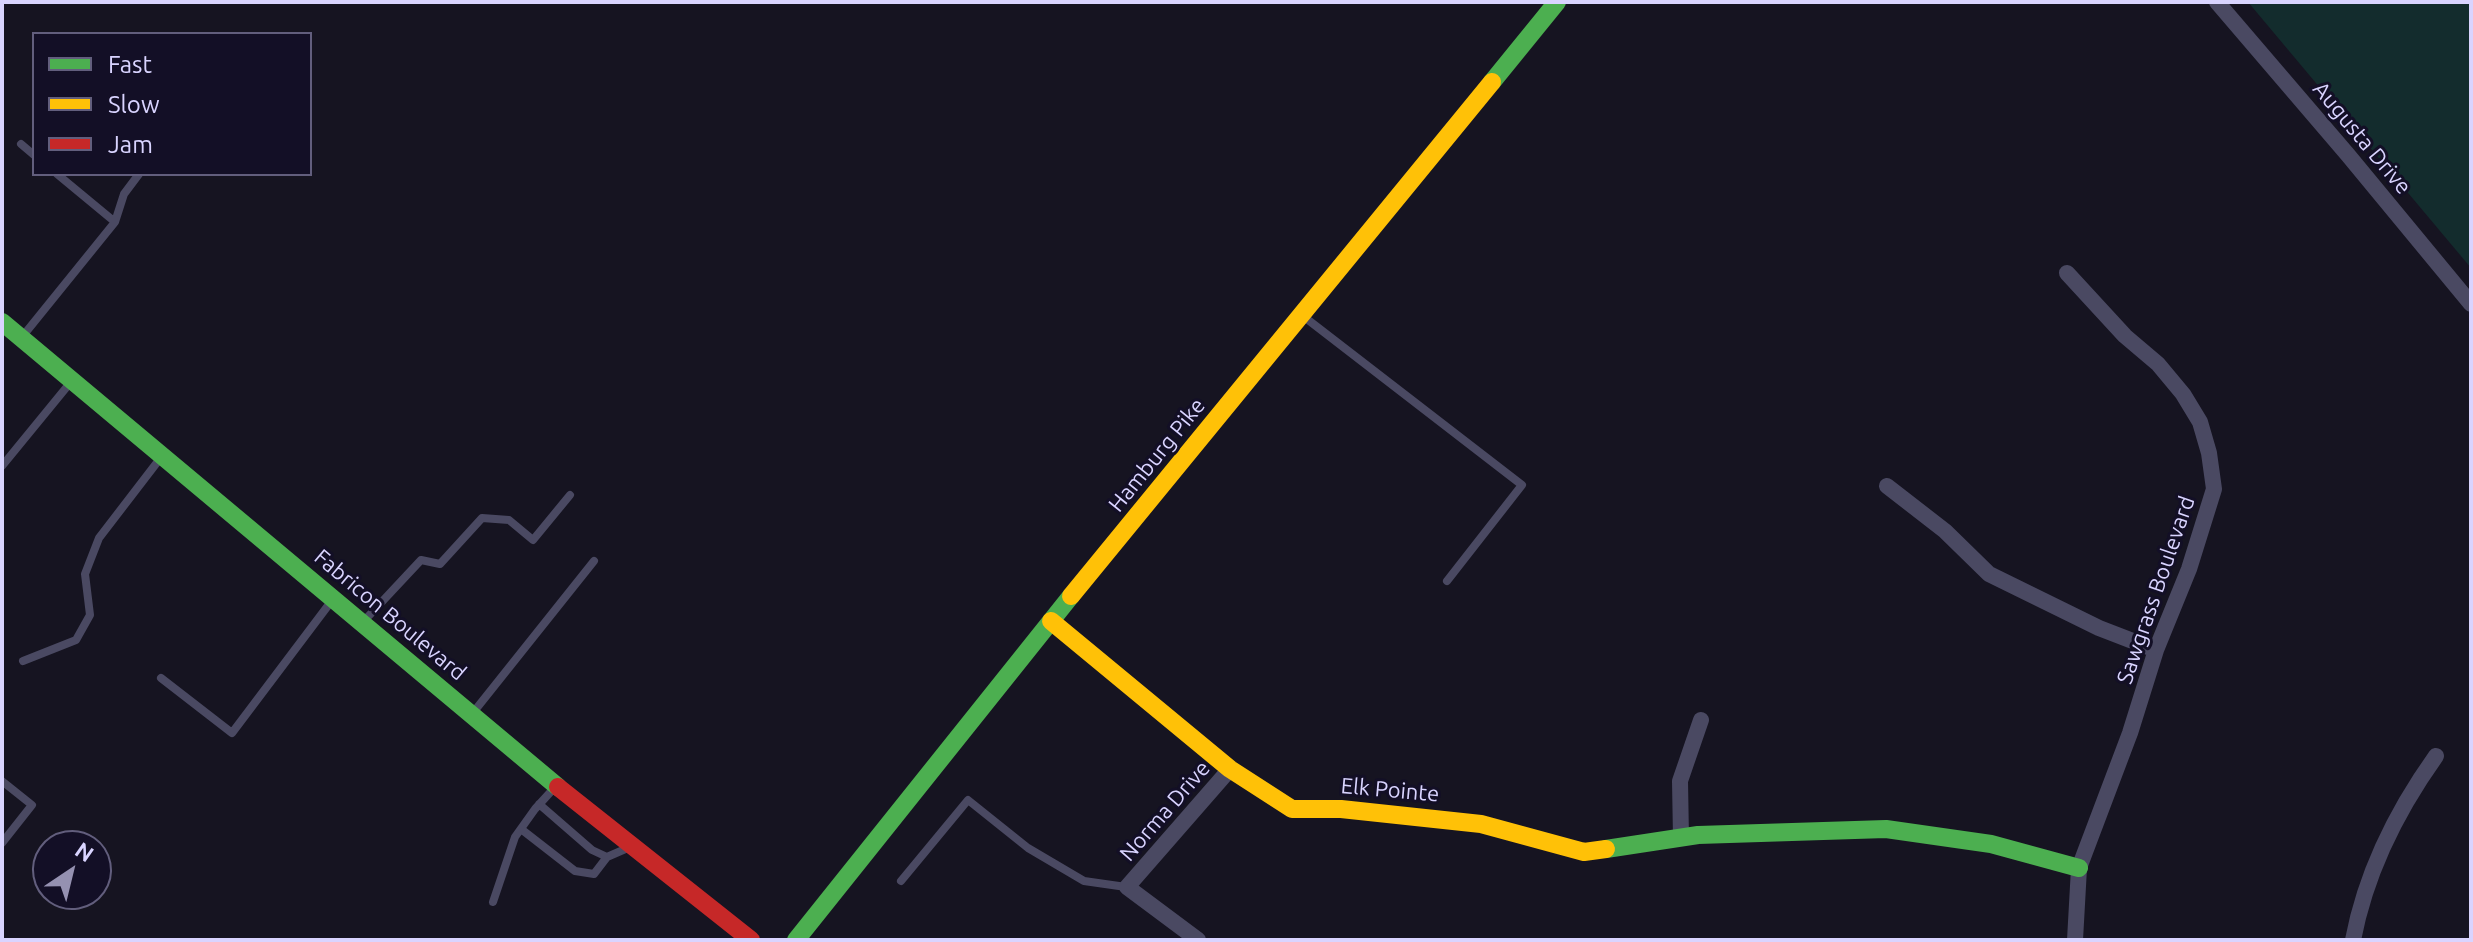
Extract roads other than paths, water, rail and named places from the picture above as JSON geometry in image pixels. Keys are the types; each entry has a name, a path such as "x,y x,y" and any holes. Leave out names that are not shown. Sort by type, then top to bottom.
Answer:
{"street":[{"name":"Hamburg Pike","path":"796,940 1051,621 1557,2"},
{"name":"Augusta Drive","path":"2217,2 2471,304"},
{"name":"Sawgrass Boulevard","path":"2067,273 2125,336 2158,364 2183,394 2200,422 2209,453 2214,489 2189,569 2156,650 2130,733 2079,868 2075,940"},
{"name":"Fabricon Boulevard","path":"2,322 556,785 751,940"},
{"path":"1887,486 1945,531 1989,574 2099,628 2156,650"},
{"name":"Elk Pointe","path":"1051,621 1230,769 1292,809 1341,809 1481,824 1584,852 1681,838 1783,831 1886,829 1991,844 2079,868"},
{"path":"1681,838 1680,781 1701,720"},
{"path":"2353,940 2358,915 2388,830 2436,756"},
{"name":"Norma Drive","path":"1198,940 1127,887 1230,769"}],"lane":[{"path":"21,144 32,153"},
{"path":"59,176 115,222"},
{"path":"22,337 115,222 124,194 138,176"},
{"path":"1303,315 1522,485 1447,581"},
{"path":"2,466 73,380"},
{"path":"23,661 76,640 90,615 85,574 99,538 163,456"},
{"path":"363,623 421,560 440,564 482,518 509,520 533,540 570,495"},
{"path":"472,714 594,561"},
{"path":"161,678 232,733 334,599"},
{"path":"2,781 32,805 2,843"},
{"path":"493,902 515,837 556,785"},
{"path":"901,881 968,800 1028,848 1084,881 1127,887"},
{"path":"539,804 592,850 607,857"},
{"path":"521,829 575,871 594,874 607,857 632,846"}]}
